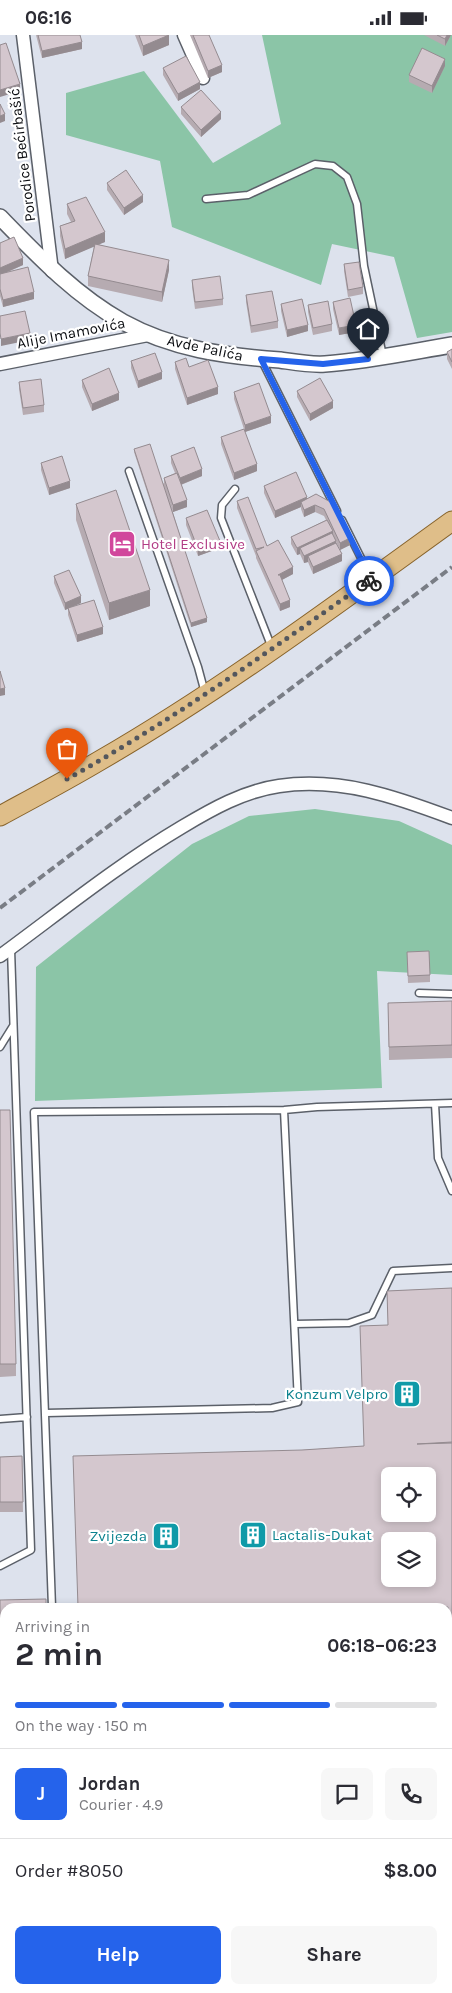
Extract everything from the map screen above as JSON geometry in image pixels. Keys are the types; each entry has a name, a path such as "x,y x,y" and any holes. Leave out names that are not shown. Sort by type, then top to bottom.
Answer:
{"main road":[{"path":"0,816 100,761 205,694 272,649 452,521"}],"street":[{"name":"Porodice Bećirbašić","path":"23,35 52,271"},
{"path":"184,35 203,78"},
{"name":"Avde Palića","path":"0,217 52,271 100,307 148,335 181,347 222,355 323,364 383,357 452,345"},
{"name":"Alije Imamovića","path":"0,364 148,335"},
{"path":"0,956 143,850 203,815 257,791 280,786 335,785 380,793 452,819"}],"lane":[{"path":"206,199 248,195 315,164 333,166 347,177 356,204 364,266 383,357"},
{"path":"261,359 371,579"},
{"path":"129,471 195,658 205,694"},
{"path":"235,489 220,508 221,518 272,649"},
{"path":"0,1566 31,1550 11,947"},
{"path":"419,993 452,994"},
{"path":"0,1047 14,1025"},
{"path":"52,1603 34,1113 284,1110 452,1103"},
{"path":"435,1104 438,1158 452,1191"},
{"path":"46,1413 272,1408 298,1402 284,1110"},
{"path":"295,1324 350,1323 372,1315 393,1271 452,1268"},
{"path":"0,1419 27,1417"}],"green space":[{"path":"262,35 452,35 452,332 417,338 394,257 332,244 321,285 172,227 160,161 66,135 66,93 144,71 213,163 281,124"},
{"path":"315,809 399,821 452,845 452,975 377,971 382,1088 35,1101 36,967 192,844 249,816"}],"building":[{"path":"38,35 80,35 82,42 42,51"},
{"path":"139,35 169,35 143,46"},
{"path":"193,35 209,35 222,65 208,71"},
{"path":"437,35 447,35 445,39"},
{"path":"6,43 20,84 0,90 0,45"},
{"path":"422,48 445,59 432,86 409,75"},
{"path":"186,56 200,82 178,94 163,68"},
{"path":"201,90 221,112 201,130 181,107"},
{"path":"0,104 5,114 0,116"},
{"path":"126,170 143,195 124,208 107,183"},
{"path":"86,197 105,232 65,249 60,226 75,221 67,204"},
{"path":"14,237 23,258 0,268 0,243"},
{"path":"95,244 169,260 162,292 88,276"},
{"path":"359,262 363,287 348,290 344,264"},
{"path":"28,267 34,292 3,300 0,289 0,274"},
{"path":"220,276 223,299 195,302 192,280"},
{"path":"272,291 278,321 251,326 246,295"},
{"path":"350,298 356,325 339,328 333,302"},
{"path":"302,299 308,325 287,330 281,304"},
{"path":"328,301 332,324 313,328 308,305"},
{"path":"25,311 30,333 1,339 0,316"},
{"path":"452,349 452,362 447,352"},
{"path":"155,353 162,372 138,381 131,361"},
{"path":"186,358 189,367 208,360 218,387 187,398 175,362"},
{"path":"109,368 119,393 92,404 82,380"},
{"path":"320,378 333,401 310,414 297,391"},
{"path":"41,379 44,405 23,408 19,382"},
{"path":"259,383 271,416 245,425 234,392"},
{"path":"244,429 257,464 234,473 221,437"},
{"path":"150,444 207,618 191,623 134,449"},
{"path":"194,447 202,469 180,478 171,456"},
{"path":"62,456 70,481 49,488 41,463"},
{"path":"296,472 307,497 275,511 264,486"},
{"path":"177,473 187,500 173,505 164,478"},
{"path":"116,490 150,590 109,603 76,504"},
{"path":"316,494 334,504 350,538 340,543 324,509 315,505 304,510 301,502"},
{"path":"248,497 267,546 278,540 293,567 278,575 280,575 290,600 280,604 256,551 264,547 256,549 237,501"},
{"path":"207,510 220,541 198,549 186,518"},
{"path":"327,520 333,531 297,548 291,537"},
{"path":"332,533 336,541 304,556 300,548"},
{"path":"336,543 342,554 313,567 308,556"},
{"path":"69,570 81,596 65,603 54,576"},
{"path":"94,600 103,627 77,635 68,608"},
{"path":"0,671 5,688 0,689"},
{"path":"429,951 430,975 408,976 407,952"},
{"path":"452,1001 452,1045 389,1047 388,1003"},
{"path":"0,1110 10,1110 16,1364 0,1364"},
{"path":"452,1288 452,1442 417,1444 452,1443 452,1603 78,1603 73,1456 302,1450 364,1446 360,1326 388,1325 387,1291"},
{"path":"22,1456 23,1502 0,1502 0,1457"},
{"path":"46,1599 46,1603 0,1603 0,1600"}],"railway":[{"path":"0,908 452,567"}],"way so far":[{"path":"67,779 100,761 205,694 369,581"}],"place":[{"name":"Hotel Exclusive","path":"122,544"},
{"name":"Konzum Velpro","path":"407,1394"},
{"name":"Lactalis-Dukat","path":"253,1535"},
{"name":"Zvijezda","path":"166,1536"}],"route":[{"path":"368,359 323,364 261,359 371,579 369,581"}]}
